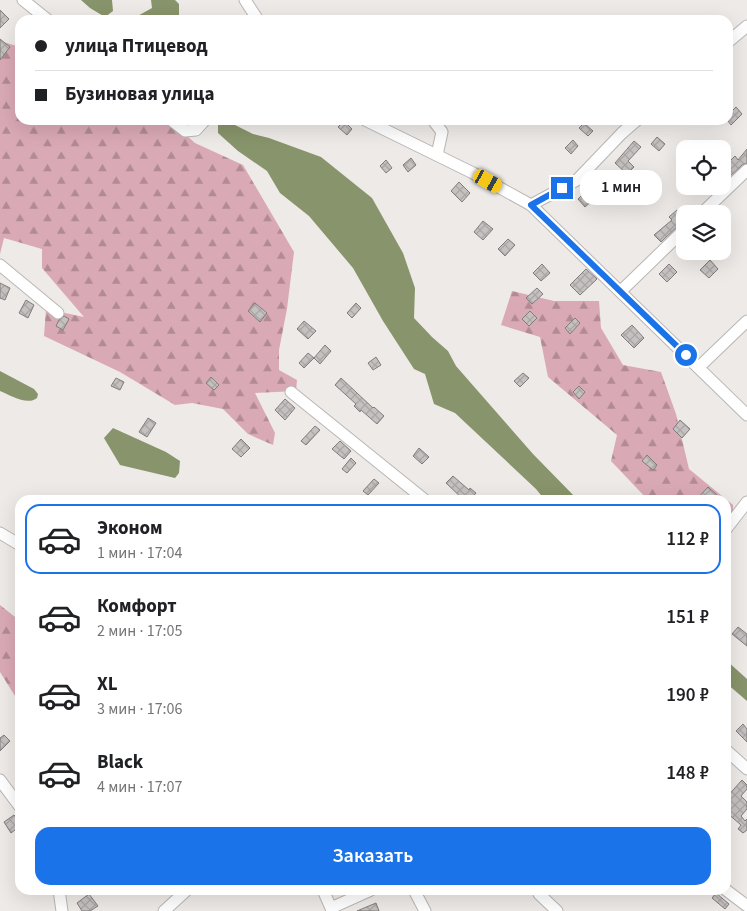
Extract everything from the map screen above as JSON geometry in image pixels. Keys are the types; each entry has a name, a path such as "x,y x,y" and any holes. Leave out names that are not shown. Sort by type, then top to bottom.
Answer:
{"street":[{"path":"23,0 42,15"},
{"path":"244,0 254,15"},
{"path":"733,29 746,27"},
{"path":"733,38 746,27"},
{"path":"177,125 185,131 196,130 200,125"},
{"path":"374,125 437,155 531,205 747,415"},
{"path":"437,125 442,132 437,155"},
{"path":"531,205 577,180 631,125"},
{"path":"710,205 747,170"},
{"path":"620,291 676,238"},
{"path":"0,265 58,313"},
{"path":"699,367 747,321"},
{"path":"291,392 419,495"},
{"path":"731,523 747,502"},
{"path":"0,533 15,541"},
{"path":"731,755 747,769"},
{"path":"0,780 15,800"},
{"path":"731,894 747,906"},
{"path":"60,895 62,911"},
{"path":"164,911 182,895"},
{"path":"326,895 332,908 360,895"},
{"path":"417,895 425,911"},
{"path":"540,895 557,911"}],"green space":[{"path":"0,41 15,46 15,125 175,125 195,143 243,165 294,252 287,309 279,350 279,370 297,380 296,391 255,393 275,433 273,445 248,434 223,409 192,403 175,405 120,372 44,336 46,309 84,317 42,268 42,249 4,238 0,254"},
{"path":"512,291 554,301 599,301 601,328 623,365 661,372 676,414 689,469 721,495 643,495 611,461 617,435 548,377 540,337 501,325"},
{"path":"731,503 733,505 733,514 731,516"},
{"path":"0,605 15,617 15,696 0,672"}],"shaded area":[{"path":"81,0 112,0 113,11 108,15 102,15"},
{"path":"151,0 175,0 179,4 179,15 139,15 152,8"},
{"path":"218,125 235,125 253,134 321,157 372,198 403,253 415,288 414,318 448,351 456,366 533,454 573,495 541,495 455,413 434,404 425,374 414,369 383,321 353,268 309,216 280,193 267,171 238,151 218,133"},
{"path":"0,371 34,389 38,394 37,398 28,401 0,391"},
{"path":"113,428 166,452 180,461 179,473 175,478 120,465 104,438"},
{"path":"731,665 747,679 747,701 731,687"}],"building":[{"path":"0,10 9,19 0,28"},
{"path":"0,39 10,47 0,60"},
{"path":"736,107 742,114 733,123 733,110"},
{"path":"340,125 348,125 352,129 347,135 338,127"},
{"path":"582,125 586,125 593,131 588,136 579,128"},
{"path":"657,137 665,144 659,151 651,144"},
{"path":"573,140 578,146 571,154 565,148"},
{"path":"634,141 641,147 628,161 634,167 627,174 615,163"},
{"path":"747,149 747,163 731,175 731,160 735,156 738,160"},
{"path":"411,158 416,165 408,172 403,165"},
{"path":"386,160 392,168 386,173 380,166"},
{"path":"459,182 470,193 462,202 451,191"},
{"path":"585,192 593,200 585,207 578,199"},
{"path":"676,211 676,228 661,242 654,235 672,220 669,217"},
{"path":"483,221 493,229 483,240 474,232"},
{"path":"508,239 515,245 505,256 498,249"},
{"path":"710,260 718,269 709,278 700,270"},
{"path":"542,264 550,273 541,281 533,273"},
{"path":"669,264 677,272 667,282 659,274"},
{"path":"586,269 597,279 580,295 570,285"},
{"path":"0,283 10,288 5,300 0,298"},
{"path":"537,288 543,294 532,304 526,298"},
{"path":"26,300 34,305 28,318 19,313"},
{"path":"255,303 267,313 260,322 248,311"},
{"path":"356,303 361,308 352,318 347,313"},
{"path":"530,311 537,318 529,326 522,319"},
{"path":"64,316 69,319 63,330 56,326"},
{"path":"575,318 580,323 570,334 565,328"},
{"path":"304,321 316,331 308,339 297,329"},
{"path":"632,325 644,338 634,348 621,335"},
{"path":"325,345 331,351 320,364 314,358"},
{"path":"308,353 314,358 304,368 299,363"},
{"path":"376,357 381,365 373,370 368,363"},
{"path":"523,373 529,378 520,387 514,381"},
{"path":"211,377 219,385 214,390 206,383"},
{"path":"116,378 124,382 120,390 111,386"},
{"path":"341,378 384,416 377,424 361,410 360,412 354,406 356,404 335,385"},
{"path":"579,386 585,392 579,399 573,392"},
{"path":"285,399 295,408 285,420 275,410"},
{"path":"148,418 156,423 147,437 139,432"},
{"path":"680,420 690,429 682,438 673,429"},
{"path":"315,426 320,430 306,445 301,441"},
{"path":"241,439 250,448 241,457 232,449"},
{"path":"340,441 351,451 344,459 332,449"},
{"path":"419,448 429,457 422,464 413,456"},
{"path":"647,455 657,465 653,470 642,461"},
{"path":"351,458 356,463 347,473 342,469"},
{"path":"453,476 469,490 470,488 476,493 474,495 459,495 446,483"},
{"path":"374,479 379,483 368,495 363,491"},
{"path":"708,487 717,495 701,495"},
{"path":"738,627 747,634 747,646 732,634"},
{"path":"743,724 747,729 747,742 736,731"},
{"path":"4,735 10,741 0,751 0,738"},
{"path":"742,780 747,785 747,789 741,796 747,802 747,809 741,816 745,821 747,819 747,830 743,833 738,829 741,825 731,816 731,792"},
{"path":"14,815 15,830 11,833 4,822"},
{"path":"90,895 98,906 90,911 82,911 77,903"},
{"path":"714,895 718,895 729,904 725,909 712,898"},
{"path":"376,903 379,911 357,911"}],"route":[{"path":"562,188 531,205 686,355"}]}
